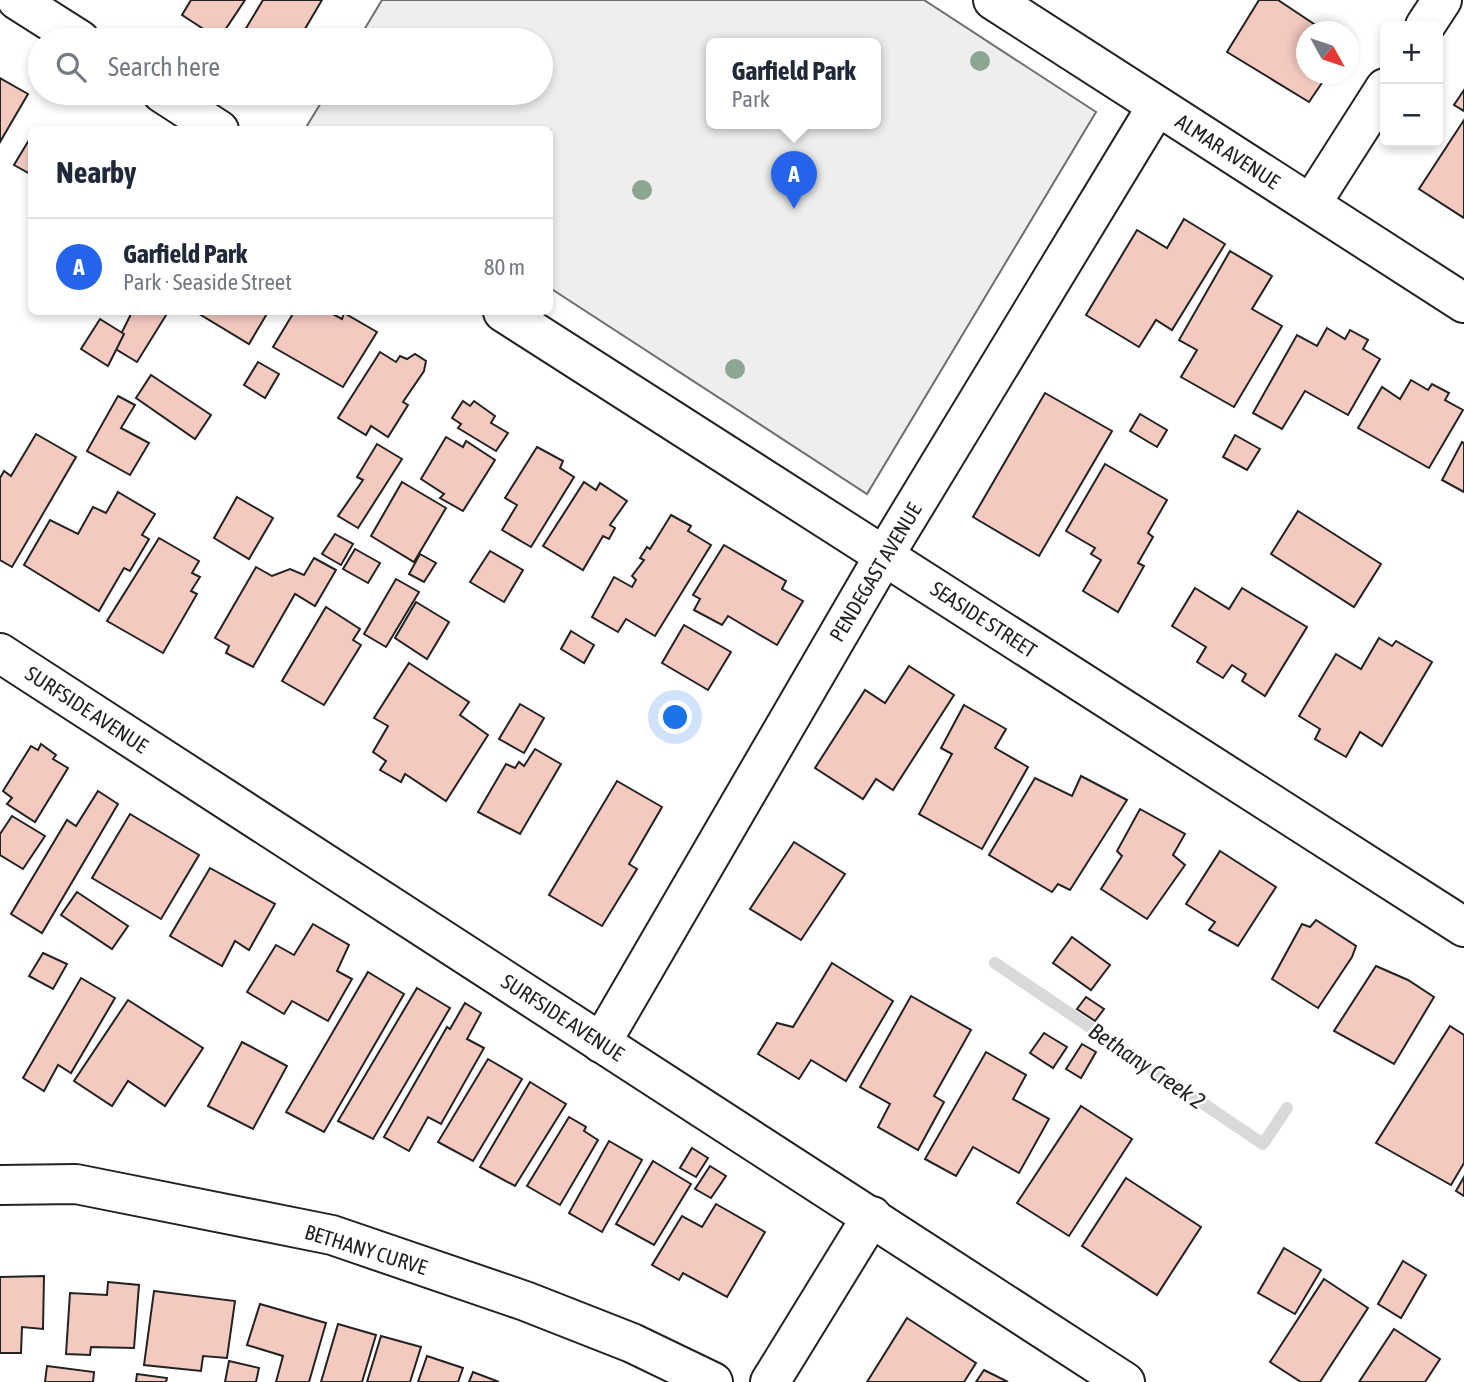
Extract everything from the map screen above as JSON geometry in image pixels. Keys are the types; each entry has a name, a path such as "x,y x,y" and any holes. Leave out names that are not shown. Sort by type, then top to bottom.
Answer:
{"street":[{"path":"17,0 61,28"},
{"name":"ALMAR AVENUE","path":"993,0 1464,303"},
{"path":"1428,21 1442,0"},
{"path":"1311,204 1380,96"},
{"path":"180,105 213,126"},
{"name":"PENDEGAST AVENUE","path":"601,1042 884,556 1157,106"},
{"name":"SEASIDE STREET","path":"508,315 1464,927"},
{"name":"SURFSIDE AVENUE","path":"0,653 1125,1382"},
{"name":"BETHANY CURVE","path":"0,1185 76,1184 331,1235 525,1301 632,1343 713,1382"},
{"path":"770,1382 872,1216"}],"shaded area":[{"path":"382,0 924,0 1096,112 867,494 553,290 553,126 307,126 320,105 553,105 553,28 365,28"}],"building":[{"path":"191,0 245,0 226,28 202,28 182,15"},
{"path":"263,0 322,0 306,28 246,28"},
{"path":"1259,0 1278,0 1310,21 1296,21 1296,84 1321,84 1309,102 1227,52"},
{"path":"0,78 28,94 0,142"},
{"path":"1464,90 1464,111 1454,105"},
{"path":"1464,120 1464,218 1419,189"},
{"path":"28,142 28,173 14,165"},
{"path":"1184,219 1225,244 1172,330 1156,320 1139,347 1086,315 1137,230 1167,248"},
{"path":"1230,251 1272,276 1252,309 1282,326 1234,407 1181,377 1197,350 1179,340"},
{"path":"130,315 166,315 137,362 114,348"},
{"path":"201,315 266,315 249,344"},
{"path":"292,315 335,315 342,319 343,315 347,315 377,332 343,387 273,347"},
{"path":"100,319 124,334 108,366 81,349"},
{"path":"1327,328 1345,339 1350,330 1368,340 1363,349 1380,359 1348,415 1305,391 1282,429 1253,413 1297,335 1317,346"},
{"path":"380,352 396,362 400,356 407,359 415,354 426,361 424,371 403,402 408,405 388,437 371,426 366,435 338,418"},
{"path":"258,362 279,374 265,398 244,385"},
{"path":"151,375 211,415 195,439 136,398"},
{"path":"1411,380 1428,390 1432,384 1449,393 1445,400 1463,410 1429,468 1358,428 1382,387 1400,399"},
{"path":"1045,393 1112,431 1039,556 973,517"},
{"path":"118,396 135,405 121,428 149,443 130,475 87,451"},
{"path":"463,401 470,406 474,401 495,416 491,423 508,433 496,451 458,428 461,424 452,418"},
{"path":"1140,414 1167,430 1157,447 1130,431"},
{"path":"36,434 76,457 12,567 0,560 0,478 4,471 11,476"},
{"path":"1235,435 1260,449 1247,470 1223,457"},
{"path":"446,437 463,447 466,441 495,460 463,511 440,498 444,494 421,479"},
{"path":"1462,442 1464,443 1464,492 1442,480"},
{"path":"377,444 402,459 358,528 338,516 363,480 357,477"},
{"path":"537,447 563,461 560,468 574,477 531,547 502,530 517,505 505,498"},
{"path":"1105,464 1167,500 1148,533 1153,537 1138,563 1144,566 1118,612 1083,591 1101,560 1091,554 1095,548 1066,531"},
{"path":"402,482 446,508 414,562 371,536"},
{"path":"584,482 596,490 600,483 627,501 610,525 615,528 609,539 603,536 583,570 543,546"},
{"path":"118,492 155,514 142,535 149,539 130,571 124,568 99,611 24,565 50,520 78,534 93,507 106,513"},
{"path":"237,497 273,518 249,559 214,538"},
{"path":"1298,511 1381,564 1354,607 1271,554"},
{"path":"671,515 691,526 688,531 711,545 655,636 626,619 618,632 592,617 614,577 632,587 636,580 632,576 644,560 640,558 647,547 650,549"},
{"path":"335,534 353,544 341,565 322,554"},
{"path":"159,538 199,561 192,573 200,577 191,591 197,594 163,653 107,621"},
{"path":"724,545 786,581 782,589 803,601 777,645 728,616 722,625 694,610 700,599 693,595"},
{"path":"355,549 380,563 368,583 343,569"},
{"path":"490,551 523,570 504,602 470,582"},
{"path":"420,554 436,563 424,582 409,574"},
{"path":"314,558 336,570 315,606 295,594 253,667 226,653 229,646 215,638 256,567 272,576 290,569 304,575"},
{"path":"396,579 419,592 386,647 364,634"},
{"path":"1195,588 1229,609 1242,588 1307,627 1265,696 1242,681 1246,674 1232,665 1223,678 1197,662 1206,647 1172,626"},
{"path":"416,602 449,622 427,659 395,638"},
{"path":"326,607 360,629 353,640 361,645 324,705 282,681"},
{"path":"684,625 731,652 708,690 662,663"},
{"path":"571,631 594,645 584,663 561,649"},
{"path":"1379,638 1392,646 1396,641 1432,662 1382,746 1360,732 1346,757 1315,739 1320,729 1299,716 1336,654 1361,669"},
{"path":"409,663 469,702 460,715 488,735 446,801 405,774 401,782 380,770 386,761 373,752 388,726 374,718"},
{"path":"909,666 954,695 893,790 876,779 863,799 815,768 865,690 885,703"},
{"path":"520,704 544,718 524,753 499,739"},
{"path":"964,705 1006,729 995,748 1028,767 982,849 919,814 952,754 941,748"},
{"path":"41,744 56,755 53,759 68,768 35,822 7,804 12,798 3,791 31,746 38,750"},
{"path":"535,749 561,764 520,834 478,812 506,764 515,768 519,762 524,766"},
{"path":"1081,776 1127,800 1070,890 1058,884 1052,892 989,855 1035,778 1072,796"},
{"path":"617,781 662,807 629,864 637,869 602,926 549,895"},
{"path":"98,791 118,804 42,933 11,914 67,820 76,826"},
{"path":"1140,809 1185,834 1173,855 1185,865 1147,919 1101,889 1122,856 1117,851"},
{"path":"130,814 199,855 161,919 92,878"},
{"path":"12,816 45,836 23,869 0,855 0,834"},
{"path":"794,842 845,874 801,940 750,909"},
{"path":"1220,851 1276,887 1238,946 1209,930 1215,922 1186,904"},
{"path":"210,868 275,904 249,950 235,941 222,966 170,936"},
{"path":"77,892 128,926 112,949 61,915"},
{"path":"1316,920 1356,946 1352,957 1318,1008 1272,979 1302,924 1310,927"},
{"path":"313,924 349,945 337,971 352,979 328,1021 292,1001 284,1014 247,992 276,945 294,955"},
{"path":"1072,937 1110,965 1091,990 1053,963"},
{"path":"43,953 67,964 53,989 29,976"},
{"path":"832,963 893,1001 846,1081 811,1060 799,1079 758,1054 777,1023 793,1027"},
{"path":"1376,966 1408,980 1434,997 1394,1064 1334,1031"},
{"path":"368,972 404,994 324,1132 286,1112"},
{"path":"81,978 115,998 71,1073 58,1065 44,1091 23,1078"},
{"path":"417,988 450,1008 373,1139 338,1121"},
{"path":"911,996 971,1030 934,1096 944,1102 918,1150 878,1127 890,1104 860,1087"},
{"path":"1086,997 1104,1009 1095,1021 1077,1009"},
{"path":"128,1000 203,1048 165,1106 128,1081 112,1106 74,1081"},
{"path":"465,1003 481,1013 467,1039 484,1048 441,1124 428,1117 409,1151 384,1137 447,1027 450,1029"},
{"path":"1450,1026 1464,1035 1464,1163 1451,1185 1376,1143"},
{"path":"1044,1033 1067,1047 1053,1068 1030,1053"},
{"path":"242,1042 287,1066 253,1129 208,1106"},
{"path":"1082,1044 1096,1052 1081,1078 1066,1069"},
{"path":"986,1052 1026,1075 1013,1099 1049,1119 1019,1173 973,1147 956,1176 925,1159"},
{"path":"488,1059 522,1079 473,1161 438,1142"},
{"path":"530,1082 566,1104 515,1186 480,1167"},
{"path":"1081,1106 1132,1139 1069,1236 1017,1203"},
{"path":"569,1117 586,1127 584,1131 598,1140 560,1205 527,1186"},
{"path":"609,1141 642,1160 602,1232 569,1213"},
{"path":"692,1148 708,1158 696,1177 680,1168"},
{"path":"653,1161 691,1184 654,1245 616,1224"},
{"path":"710,1166 726,1176 711,1198 695,1189"},
{"path":"1464,1177 1464,1196 1456,1191"},
{"path":"1126,1178 1201,1227 1157,1295 1082,1246"},
{"path":"716,1204 765,1232 727,1297 683,1273 679,1280 652,1265 682,1216 702,1227"},
{"path":"1284,1248 1321,1270 1295,1314 1258,1293"},
{"path":"1403,1261 1426,1275 1401,1318 1378,1304"},
{"path":"44,1276 43,1329 22,1327 21,1353 0,1353 0,1277"},
{"path":"1324,1279 1368,1308 1320,1382 1301,1382 1270,1362"},
{"path":"108,1282 139,1285 134,1348 91,1347 90,1355 66,1354 70,1293 107,1295"},
{"path":"154,1291 235,1301 227,1358 203,1356 201,1371 144,1365"},
{"path":"260,1304 326,1323 309,1382 276,1382 283,1356 247,1345"},
{"path":"907,1318 976,1363 964,1382 867,1382"},
{"path":"338,1324 376,1335 362,1382 321,1382"},
{"path":"1394,1329 1440,1359 1425,1382 1359,1382"},
{"path":"381,1336 421,1347 410,1382 367,1382"},
{"path":"427,1356 463,1368 458,1382 418,1382"},
{"path":"229,1361 259,1368 256,1382 225,1382"},
{"path":"47,1366 94,1372 93,1382 45,1382"},
{"path":"984,1370 1008,1382 976,1382"},
{"path":"473,1372 499,1382 469,1382"},
{"path":"137,1374 167,1378 166,1382 136,1382"}],"waterway":[{"name":"Bethany Creek 2","path":"995,963 1263,1144 1287,1108"}],"place":[{"name":"Garfield Park","path":"794,209"}]}
